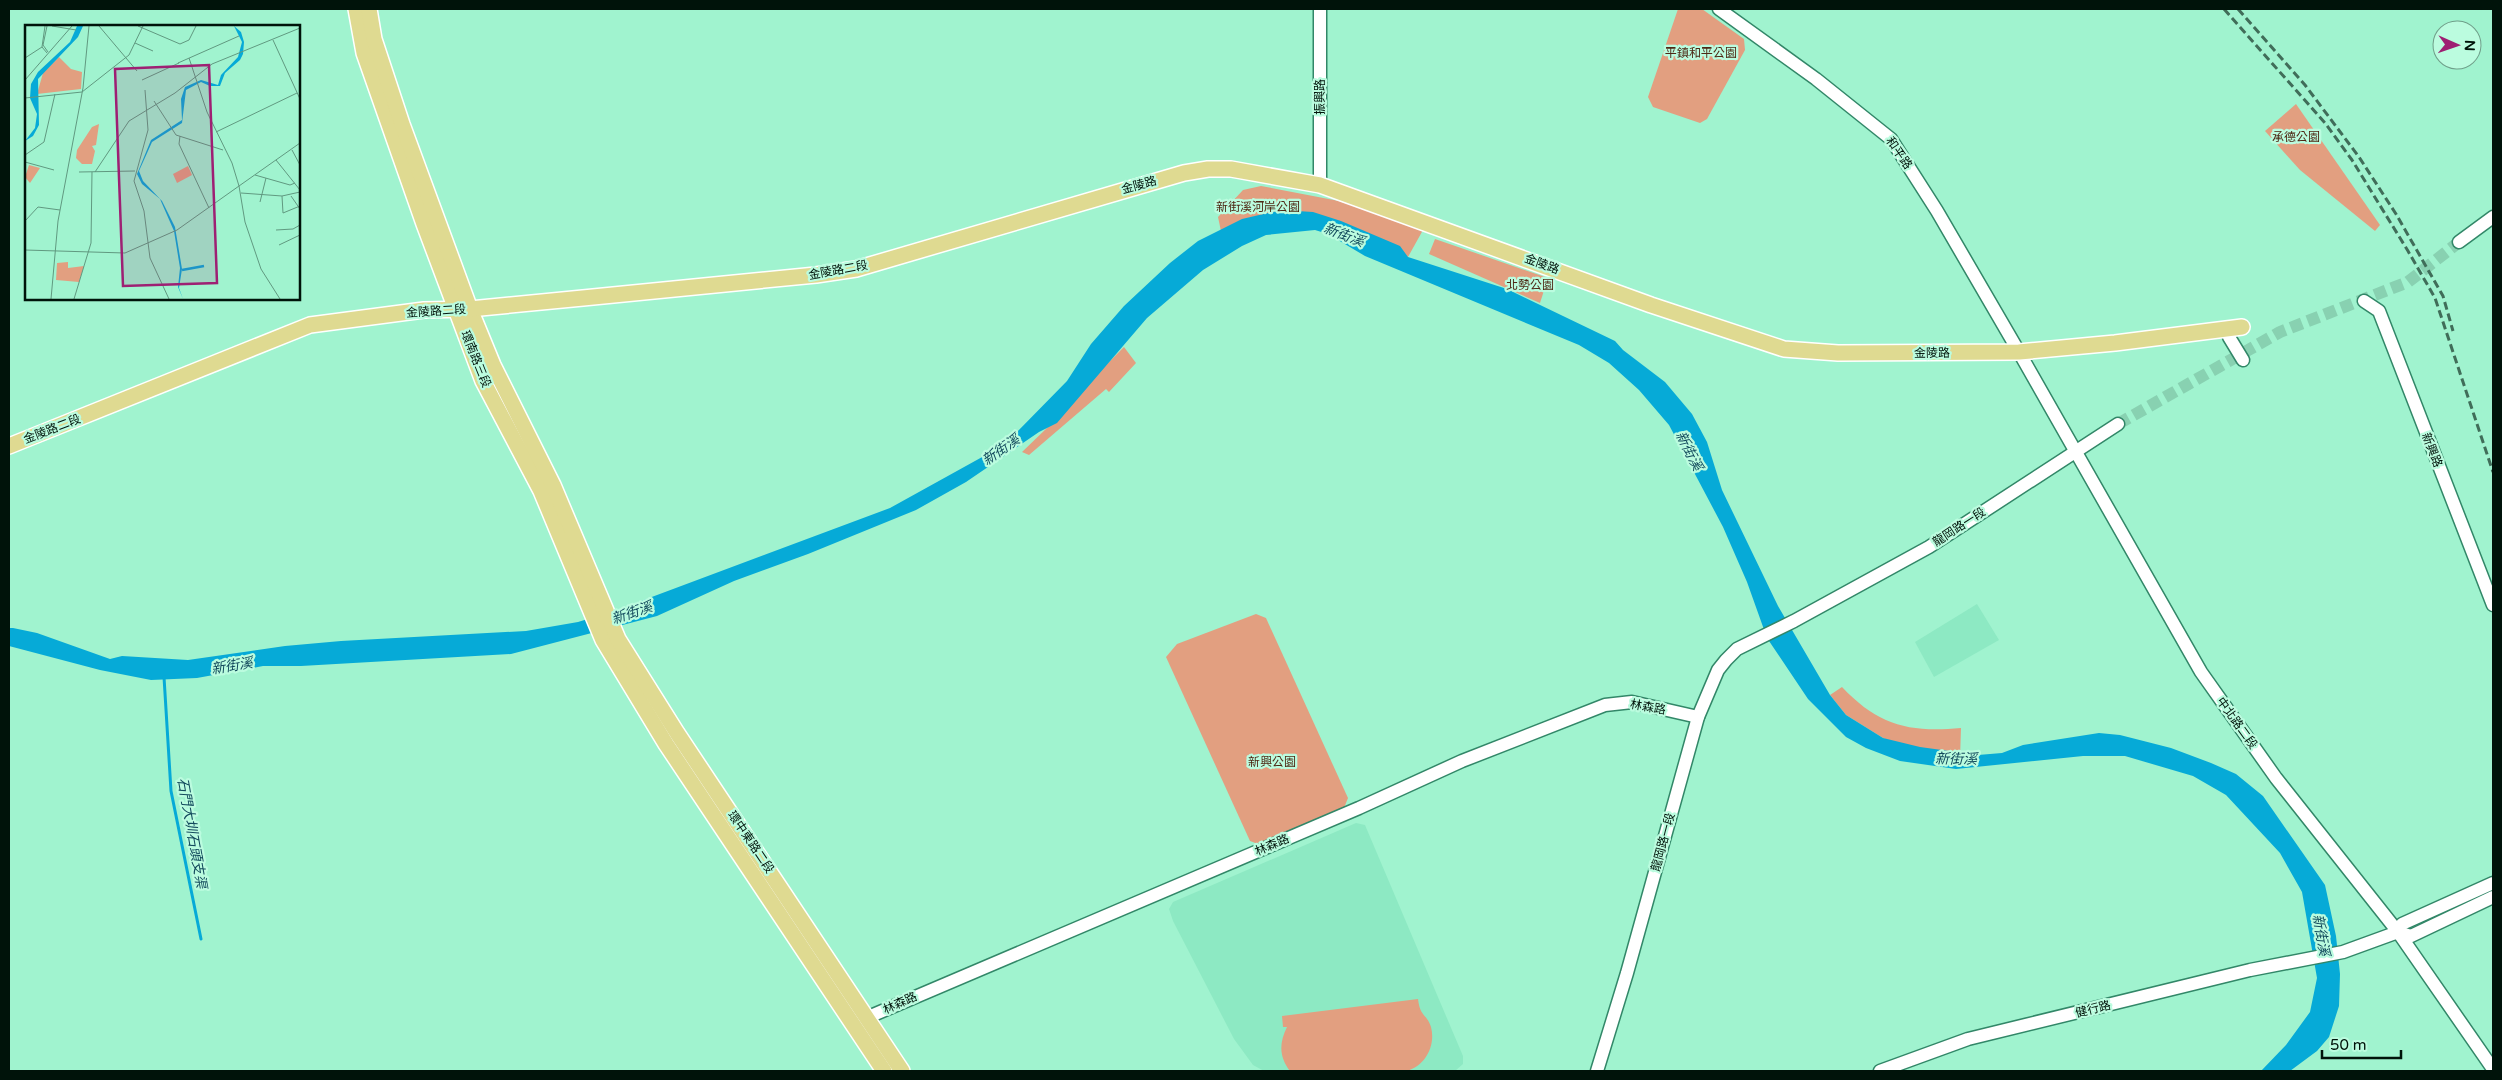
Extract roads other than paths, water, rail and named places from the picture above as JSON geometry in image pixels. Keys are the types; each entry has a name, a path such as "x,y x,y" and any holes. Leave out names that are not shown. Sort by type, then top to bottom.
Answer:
{"main road":[{"name":"環南路三段","path":"356,9 364,53 463,309"},
{"name":"環南路三段","path":"369,9 374,39 463,309 484,381 541,491 599,612"},
{"name":"金陵路","path":"883,262 1119,191 1208,169 1257,173 1320,185 1651,305 1784,349 1838,353 2019,352 2115,343 2242,327"},
{"name":"金陵路二段","path":"9,446 310,326 415,312 816,275 856,269 883,262"},
{"name":"環中東路二段","path":"599,612 860,1021 884,1071"},
{"name":"環中東路二段","path":"599,612 603,640 666,744 860,1021 902,1071"}],"street":[{"name":"振興路","path":"1320,9 1320,185"},
{"name":"和平路","path":"1719,9 1816,79 1891,139 1937,211 2019,352"},
{"path":"2459,242 2493,217"},
{"name":"新興路","path":"2364,301 2379,312 2493,605"},
{"path":"2229,337 2243,360"},
{"name":"中北路二段","path":"2019,352 2201,672 2276,778 2398,932 2493,1069"},
{"name":"龍岡路一段","path":"1597,1071 1698,717 1718,670 1726,660 1737,649 1794,621 1929,547 2028,480 2076,453 2118,424"},
{"name":"林森路","path":"860,1021 1359,808 1462,761 1605,705 1632,702 1698,717"},
{"path":"2493,883 2402,924 2398,932 2410,936 2493,897"},
{"name":"健行路","path":"1880,1071 1968,1039 2250,970 2340,952 2398,932"}],"water":[{"name":"新街溪","path":"1281,210 1313,212 1341,221 1400,246 1408,257 1507,289 1615,341 1623,350 1665,382 1692,414 1707,442 1722,490 1778,606 1830,695 1846,715 1883,738 1920,747 1978,755 2002,753 2023,745 2099,733 2120,735 2171,748 2236,774 2263,796 2325,885 2336,936 2340,974 2339,1006 2329,1037 2317,1051 2290,1071 2261,1071 2286,1045 2310,1012 2317,978 2302,892 2280,853 2226,795 2193,776 2125,756 2083,756 1956,769 1900,761 1866,748 1846,737 1808,699 1767,638 1747,582 1723,527 1669,425 1639,390 1609,363 1579,345 1365,256 1328,234 1315,230 1266,235 1242,246 1203,270 1147,318 1057,423 1039,432 966,482 916,510 808,554 734,581 657,616 511,654 301,666 263,666 197,678 151,680 100,670 9,646 9,628 13,628 37,633 110,659 122,656 188,660 285,646 341,641 526,631 578,622 617,610 890,508 984,456 1014,435 1067,381 1091,344 1124,306 1170,263 1198,241 1242,219"}],"waterway":[{"name":"石門大圳石頭支渠","path":"164,677 171,791 201,939"}],"tunnel":[{"path":"2118,424 2280,332 2408,282 2459,242"}],"railway":[{"path":"2224,9 2325,123 2352,160 2408,251 2435,298 2493,472"},
{"path":"2238,9 2305,85 2359,157 2396,214 2443,296 2453,331"}],"park label":[{"name":"平鎮和平公園","path":"1701,53"},
{"name":"承德公園","path":"2296,137"},
{"name":"新街溪河岸公園","path":"1258,207"},
{"name":"北勢公園","path":"1530,285"},
{"name":"新興公園","path":"1272,762"}]}
